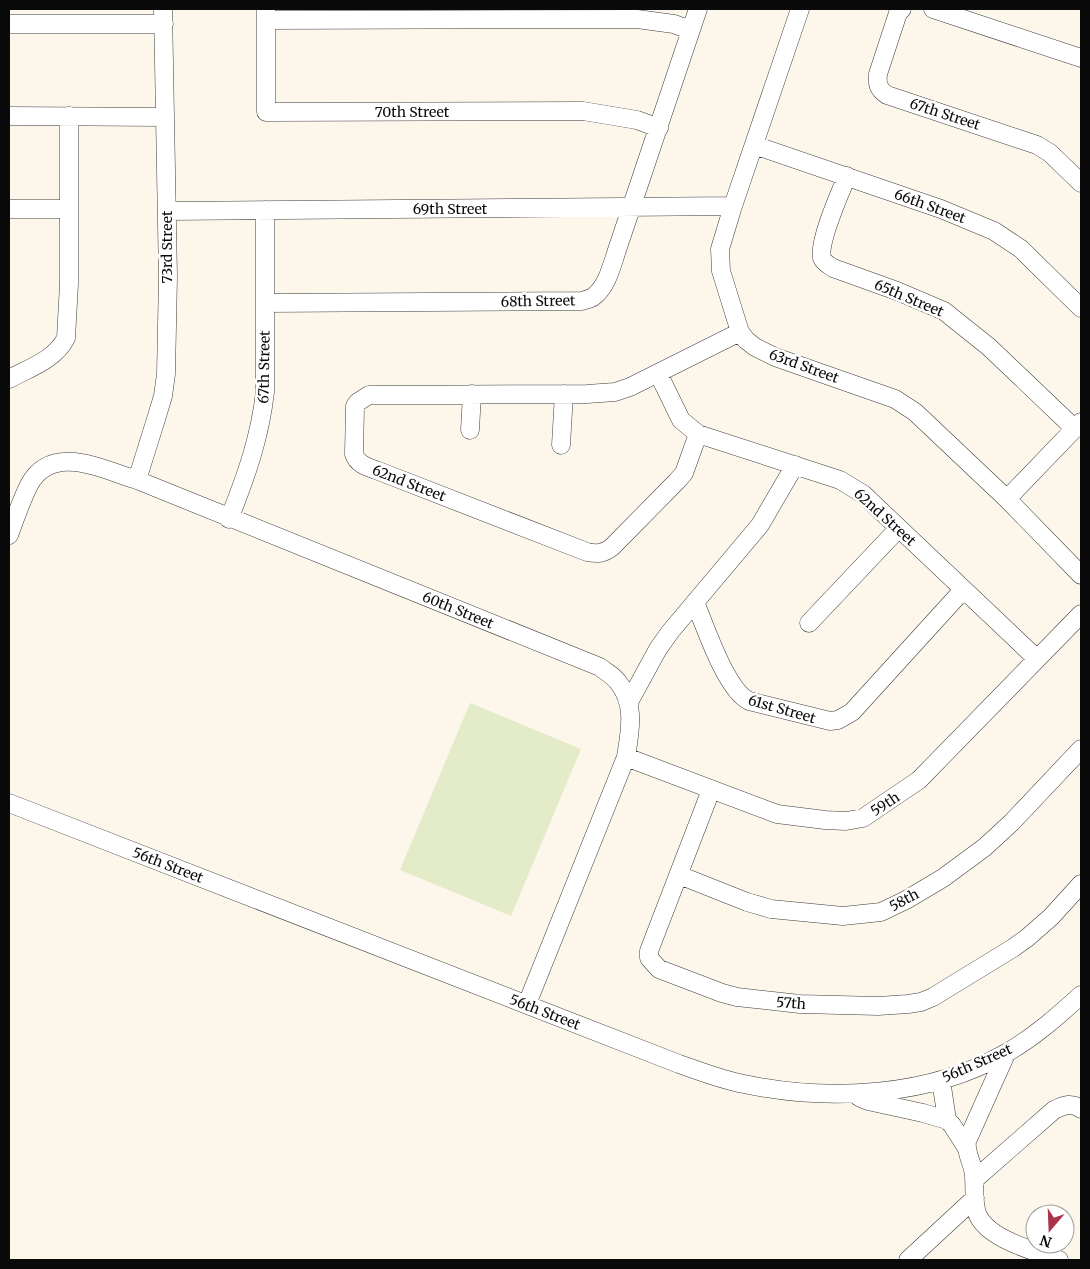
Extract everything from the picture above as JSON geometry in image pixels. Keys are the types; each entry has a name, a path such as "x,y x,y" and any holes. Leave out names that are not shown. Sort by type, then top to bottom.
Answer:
{"street":[{"name":"68th Street","path":"265,303 582,300 593,298 601,289 607,277 698,9"},
{"name":"63rd Street","path":"800,9 720,249 721,270 740,332 754,347 775,357 880,394 915,412 1007,499 1081,575"},
{"name":"67th Street","path":"902,9 898,13 878,74 877,81 880,91 887,95 1037,145 1050,153 1081,183"},
{"path":"933,9 1081,58"},
{"path":"266,15 637,19 674,24 690,30"},
{"name":"70th Street","path":"266,15 266,112 583,111 637,120 659,128"},
{"path":"9,24 164,16"},
{"name":"73rd Street","path":"137,480 158,416 166,374 168,211 164,16"},
{"path":"9,116 165,116"},
{"path":"9,379 52,356 63,344 68,330 69,116"},
{"name":"66th Street","path":"754,145 942,209 994,231 1021,249 1081,308"},
{"name":"65th Street","path":"846,176 824,237 822,258 825,263 833,268 944,310 1078,425"},
{"name":"69th Street","path":"168,211 733,206"},
{"path":"9,209 69,208"},
{"name":"67th Street","path":"229,519 254,450 262,420 265,392 266,210"},
{"name":"62nd Street","path":"698,434 684,473 678,481 612,547 606,552 593,553 364,465 355,458 355,406 362,398 369,395 587,394 615,392 630,387 740,332"},
{"name":"62nd Street","path":"658,373 682,420 698,434 840,480 863,494 1036,658"},
{"path":"470,430 472,394"},
{"path":"561,446 564,394"},
{"path":"1007,499 1078,425"},
{"name":"60th Street","path":"10,527 29,485 39,472 51,464 71,461 82,463 137,480 229,519 600,667 618,682 629,702 632,724 626,757 526,1004"},
{"path":"629,702 658,649 760,525 796,465"},
{"path":"809,623 898,528"},
{"name":"61st Street","path":"695,602 712,644 732,684 743,698 830,722 852,712 963,590"},
{"name":"59th","path":"626,757 788,817 846,821 863,818 919,780 1081,614"},
{"name":"58th","path":"679,875 747,902 771,909 843,916 881,912 937,882 985,847 1012,822 1081,749"},
{"name":"57th","path":"711,790 649,951 650,958 659,968 722,993 738,997 791,1003 893,1006 921,1002 996,960 1027,938 1081,884"},
{"name":"56th Street","path":"9,803 679,1064 743,1084 783,1091 870,1093 941,1080 1006,1054 1042,1028 1081,995"},
{"path":"966,1147 977,1116 1006,1054"},
{"path":"941,1080 946,1120"},
{"path":"852,1093 868,1101 937,1116 946,1120 952,1125 966,1147 972,1163 975,1206 981,1220 992,1232 1059,1260"},
{"path":"974,1180 1054,1110 1070,1104 1076,1105 1081,1109"},
{"path":"908,1260 975,1198"}],"green space":[{"path":"470,703 581,749 511,916 400,870"}]}
